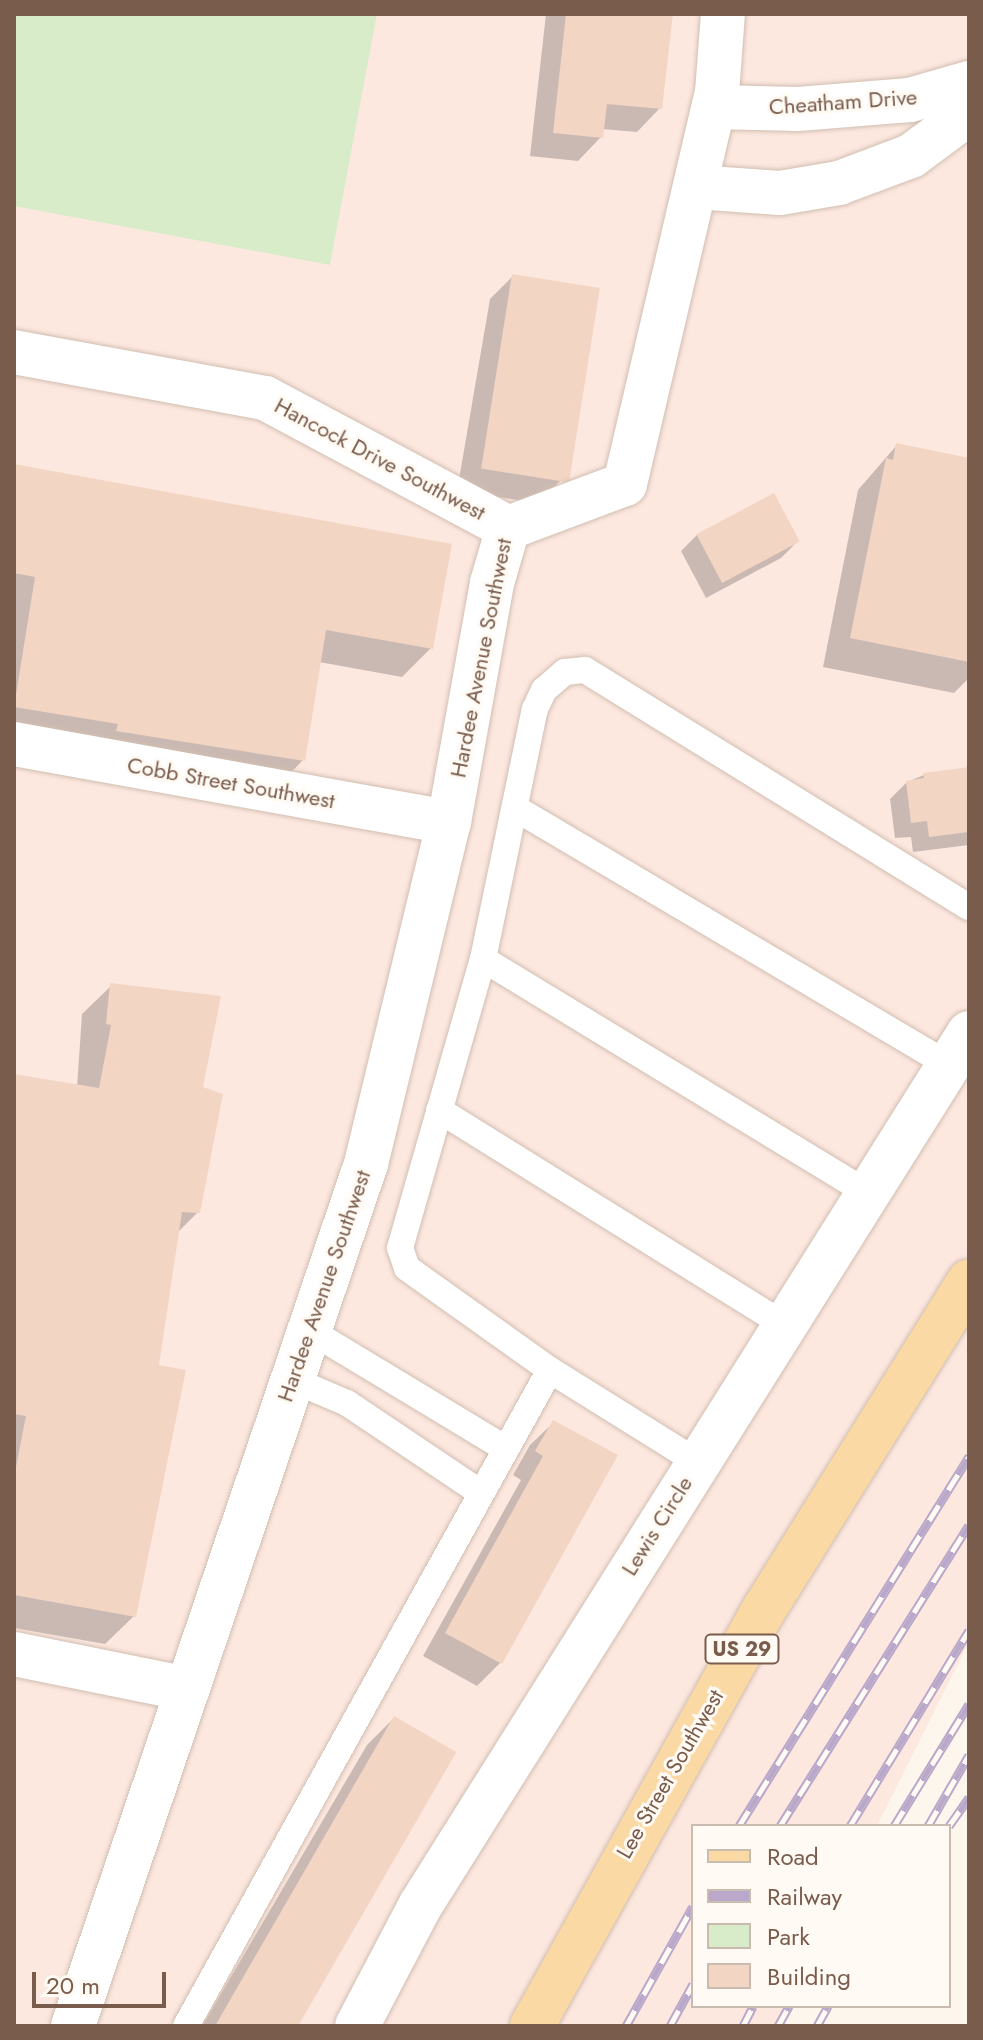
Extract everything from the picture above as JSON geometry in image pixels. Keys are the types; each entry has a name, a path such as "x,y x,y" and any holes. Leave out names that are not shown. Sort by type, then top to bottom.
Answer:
{"main road":[{"name":"Lee Street Southwest","path":"532,2026 765,1608 969,1282"}],"street":[{"path":"508,528 625,484 714,107 723,14"},
{"name":"Cheatham Drive","path":"714,107 798,109 910,100 969,83"},
{"path":"695,187 780,193 839,183 911,156 969,113"},
{"name":"Hancock Drive Southwest","path":"14,352 265,398 508,528"},
{"name":"Hardee Avenue Southwest","path":"73,2026 366,1164 449,822 492,583 508,528"},
{"name":"Cobb Street Southwest","path":"14,744 449,822"},
{"name":"Lewis Circle","path":"357,2026 420,1906 959,1049"},
{"path":"14,1654 188,1689"}],"lane":[{"path":"697,1462 550,1370 407,1268 400,1248 483,959 535,709 544,690 565,672 585,670 969,907"},
{"path":"515,808 959,1049"},
{"path":"483,959 869,1194"},
{"path":"439,1110 785,1325"},
{"path":"309,1330 349,1349 506,1449"},
{"path":"186,2026 550,1370"},
{"path":"293,1380 347,1403 481,1493"}],"shaded area":[{"path":"14,14 969,14 969,1642 878,1824 691,1824 691,2008 786,2008 777,2026 14,2026"}],"green space":[{"path":"14,14 377,14 330,265 14,206"}],"building":[{"path":"566,14 673,14 662,109 607,104 603,138 553,133"},
{"path":"512,274 600,288 569,482 481,469"},
{"path":"896,443 969,458 969,662 850,638 886,458 893,460"},
{"path":"14,464 452,544 433,649 326,630 305,761 116,731 118,724 14,707 35,577 14,573"},
{"path":"774,493 800,542 722,583 696,534"},
{"path":"969,767 969,832 929,837 927,821 911,823 906,781 924,778 923,773"},
{"path":"110,983 221,996 203,1087 223,1094 200,1213 182,1212 159,1365 186,1370 136,1617 14,1595 14,1477 26,1416 14,1414 14,1074 99,1088 111,1025 106,1024"},
{"path":"553,1420 618,1455 502,1664 445,1633 543,1456 535,1451"},
{"path":"394,1716 456,1752 298,2026 215,2026"}],"railway":[{"path":"740,1824 969,1456"},
{"path":"781,1824 969,1525"},
{"path":"851,1824 969,1630"},
{"path":"895,1824 969,1704"},
{"path":"929,1824 969,1755"},
{"path":"950,1824 969,1797"},
{"path":"626,2026 691,1910"},
{"path":"670,2026 691,1988"},
{"path":"743,2026 752,2008"},
{"path":"778,2026 788,2008"},
{"path":"817,2026 827,2008"}]}
